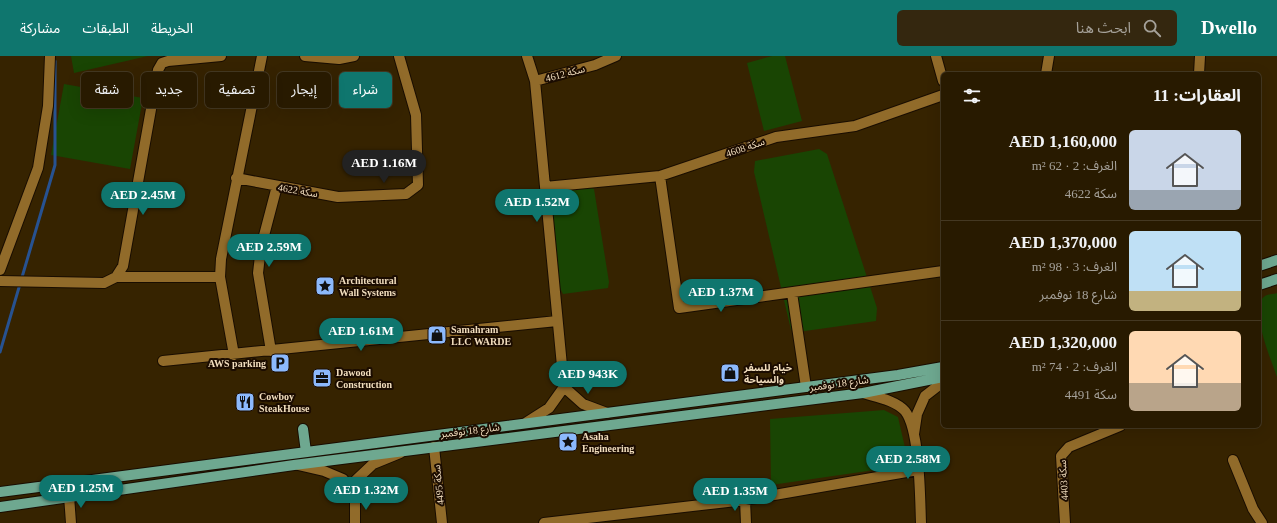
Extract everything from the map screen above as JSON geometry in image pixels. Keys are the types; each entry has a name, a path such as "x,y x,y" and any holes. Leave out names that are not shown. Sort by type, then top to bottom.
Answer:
{"main road":[{"path":"1261,265 1273,261"},
{"path":"1261,284 1277,279"},
{"name":"شارع 18 نوفمبر","path":"0,492 527,422 898,376 941,367"},
{"name":"شارع 18 نوفمبر","path":"0,506 407,450 863,393 941,377"},
{"path":"303,429 306,452"}],"street":[{"path":"0,270 38,168 48,106 50,56"},
{"path":"116,278 123,266 158,70 162,63 168,61 221,56"},
{"path":"234,355 220,277 221,259 236,178 262,56"},
{"path":"305,56 339,59 354,56"},
{"name":"سكة 4622","path":"236,178 338,197 406,194 413,190 418,185 416,114 399,56"},
{"path":"527,56 535,81 564,387 549,408 527,422"},
{"name":"سكة 4612","path":"535,81 595,65 616,56"},
{"path":"936,56 941,74"},
{"path":"1046,72 1049,56"},
{"path":"1199,72 1200,56"},
{"name":"سكة 4608","path":"545,187 660,176 776,137 855,126 941,96"},
{"path":"660,176 679,308 941,271"},
{"path":"271,351 258,273 261,247 277,186"},
{"path":"0,281 104,283 116,278 220,277"},
{"path":"792,293 806,387"},
{"path":"163,361 234,355 557,321"},
{"path":"914,436 917,414 924,396 941,383"},
{"path":"564,387 583,404 607,413"},
{"path":"863,393 892,402 905,412 914,436 918,470 921,523"},
{"name":"سكة 4403","path":"1065,523 1061,456 1069,447 1115,428"},
{"name":"سكة 4495","path":"434,447 442,523"},
{"path":"356,523 356,480 373,464 407,450"},
{"path":"1232,460 1253,509 1262,523"},
{"path":"294,465 324,471 343,480 355,500"},
{"path":"544,523 622,519 745,500 918,470"},
{"path":"69,496 71,523"},
{"path":"745,500 746,523"}],"green space":[{"path":"71,56 148,56 74,73"},
{"path":"772,56 785,56 802,121 764,131 747,63"},
{"path":"64,84 81,87 81,108 133,108 133,96 141,98 141,108 130,169 51,155"},
{"path":"819,149 827,154 877,308 876,321 798,332 791,330 754,172 755,161"},
{"path":"590,187 594,189 609,282 608,288 563,294 560,288 551,197 557,192"},
{"path":"1277,293 1277,377 1261,327 1261,301 1268,295"},
{"path":"884,410 898,417 909,465 771,485 770,419"}],"waterway":[{"path":"0,352 55,165 55,61"}],"place":[{"name":"Architectural Wall Systems","path":"325,286"},
{"name":"Samahram LLC WARDE","path":"437,335"},
{"name":"AWS parking","path":"280,363"},
{"name":"خيام للسفر والسياحة","path":"730,373"},
{"name":"Dawood Construction","path":"322,378"},
{"name":"Cowboy SteakHouse","path":"245,402"},
{"name":"Asaha Engineering","path":"568,442"}]}
